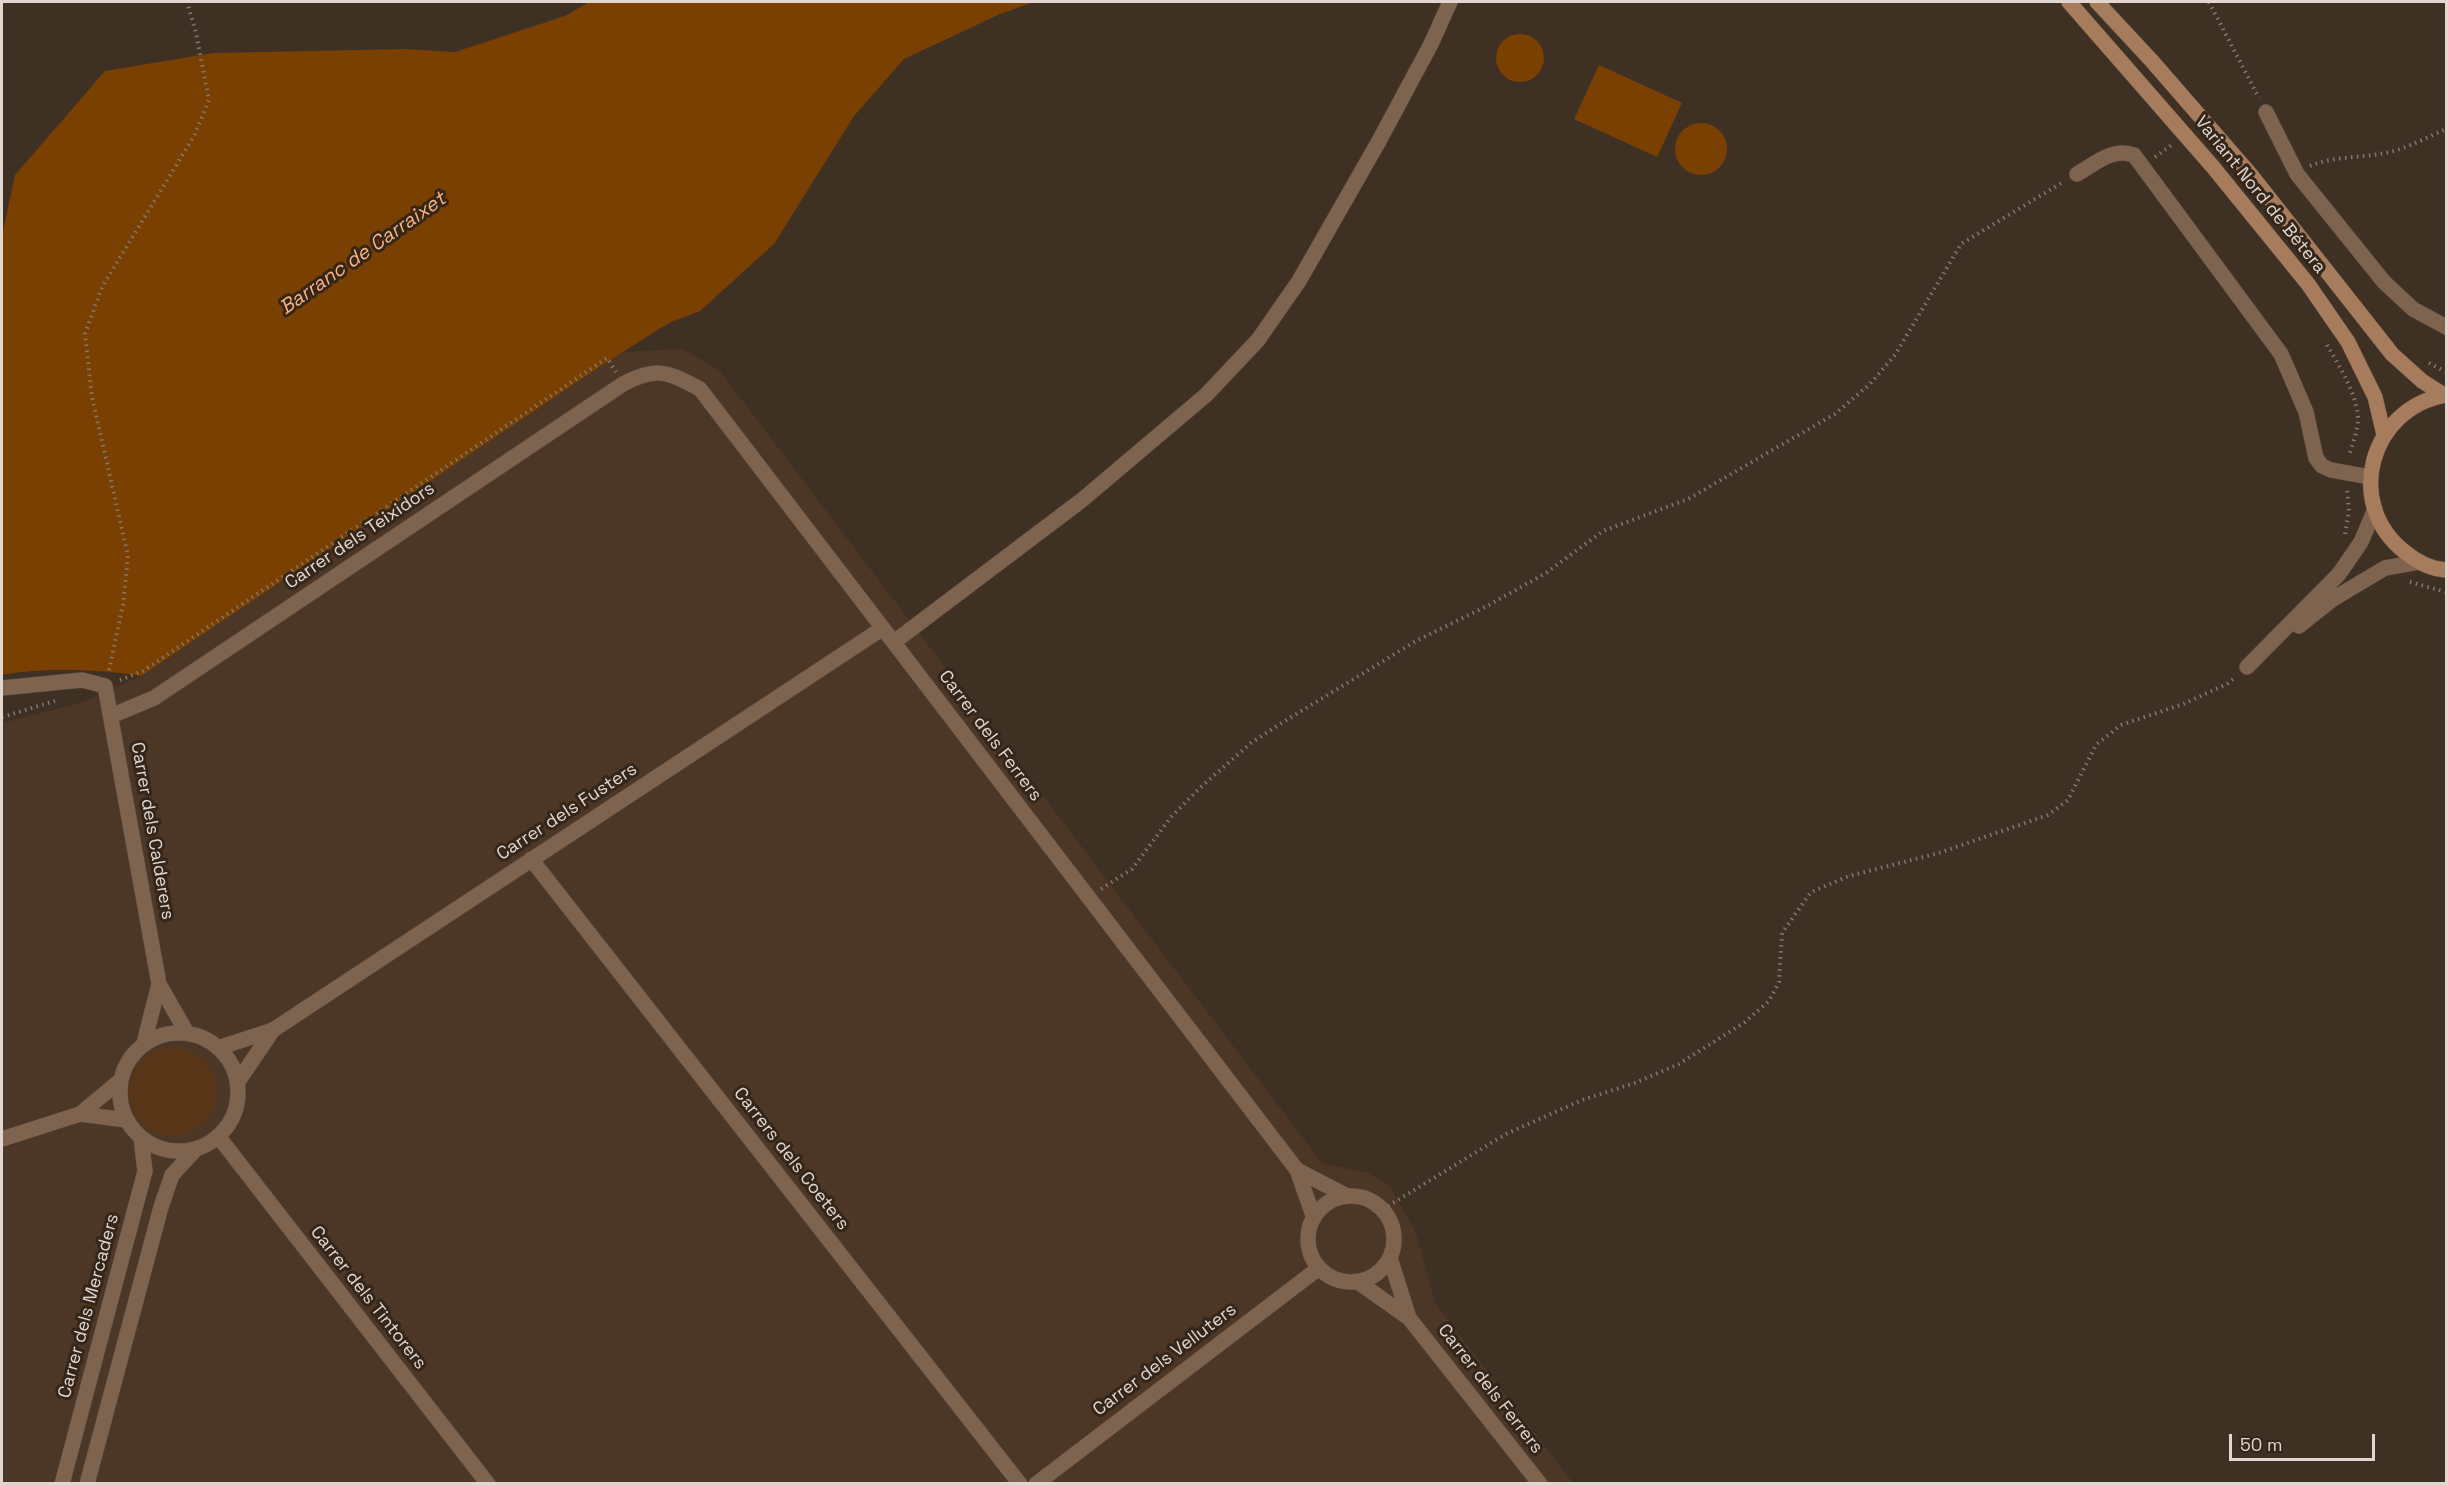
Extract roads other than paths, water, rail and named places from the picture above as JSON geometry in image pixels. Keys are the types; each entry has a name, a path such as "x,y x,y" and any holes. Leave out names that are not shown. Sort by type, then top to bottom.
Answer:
{"main road":[{"name":"Variant Nord de Bétera","path":"2069,2 2213,166 2308,284 2353,351 2375,397 2384,435"},
{"name":"Variant Nord de Bétera","path":"2097,2 2251,175 2348,295 2392,354 2422,381 2445,395"},
{"name":"Variant Nord de Bétera","path":"2445,395 2421,403 2407,412 2384,435 2374,456 2370,477 2380,525 2395,544 2419,562 2446,570"}],"street":[{"path":"894,642 1082,500 1206,395 1258,340 1299,281 1380,141 1431,44 1450,2"},
{"path":"2266,112 2297,174 2384,282 2413,309 2446,327"},
{"path":"2077,174 2114,152 2134,155 2281,354 2306,412 2316,459 2322,466 2331,470 2370,477"},
{"name":"Carrer dels Ferrers","path":"624,383 655,372 674,375 700,389 1297,1170 1314,1218"},
{"name":"Carrer dels Teixidors","path":"111,716 154,698 624,383"},
{"path":"2375,508 2361,542 2339,574 2247,667 2351,586 2385,568 2419,562"},
{"name":"Carrer dels Fusters","path":"218,1048 273,1030 882,628"},
{"name":"Carrer dels Calderers","path":"2,688 82,680 105,686 159,984 187,1033"},
{"name":"Carrers dels Coeters","path":"531,859 1020,1484"},
{"name":"Carrer dels Calderers","path":"144,1043 159,984"},
{"name":"Carrer dels Fusters","path":"237,1083 273,1030"},
{"path":"2,1139 80,1114 121,1080 134,1053 144,1043 172,1033 187,1033 204,1038 218,1048 231,1064 237,1083 237,1098 228,1125 218,1136 197,1148 172,1175 161,1207 87,1484"},
{"path":"121,1080 121,1107 126,1120 141,1138 158,1147 177,1151 197,1148"},
{"path":"80,1114 126,1120"},
{"name":"Carrer dels Tintorers","path":"218,1136 488,1484"},
{"name":"Carrer dels Mercaders","path":"62,1484 145,1171 141,1138"},
{"name":"Carrer dels Ferrers","path":"1297,1170 1347,1196"},
{"path":"1347,1196 1372,1201 1383,1209 1394,1232 1394,1246 1390,1258 1382,1269 1358,1282 1344,1282 1330,1277 1319,1268 1308,1244 1309,1230 1314,1218 1328,1203 1347,1196"},
{"name":"Carrer dels Ferrers","path":"1390,1258 1409,1318"},
{"name":"Carrer dels Velluters","path":"1036,1484 1319,1268"},
{"name":"Carrer dels Ferrers","path":"1358,1282 1409,1318 1540,1484"}],"water":[{"name":"Barranc de Carraixet","path":"589,2 1034,2 1000,14 904,59 854,116 774,244 700,311 669,323 607,362 141,676 72,670 2,675 2,236 15,175 105,71 213,53 405,49 455,52 565,16"},
{"path":"1520,34 1537,41 1544,58 1537,75 1520,82 1503,75 1496,58 1503,41"},
{"path":"1599,65 1682,103 1657,157 1574,119"},
{"path":"1696,123 1706,123 1715,127 1723,135 1727,149 1723,163 1715,171 1706,175 1696,175 1687,171 1679,163 1675,154 1675,144 1679,135 1687,127"}]}
